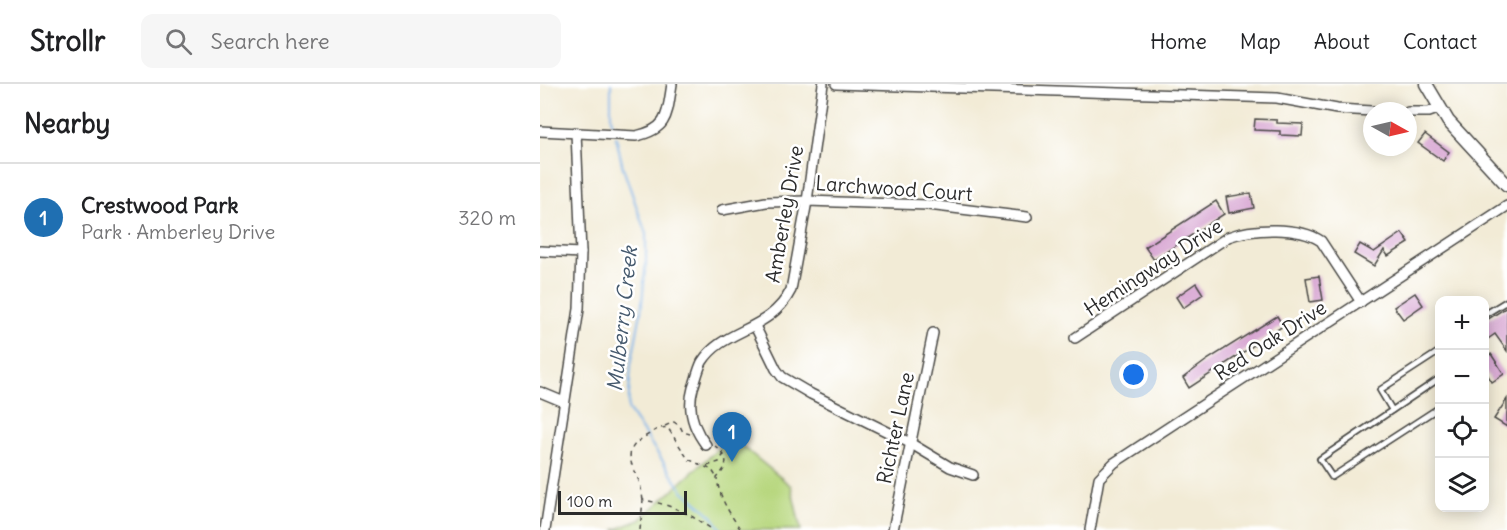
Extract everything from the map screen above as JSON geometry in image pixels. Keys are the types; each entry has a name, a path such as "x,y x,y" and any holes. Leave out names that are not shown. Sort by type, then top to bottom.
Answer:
{"street":[{"path":"540,131 636,136 651,132 660,126 668,114 672,84"},
{"name":"Amberley Drive","path":"706,445 692,421 691,398 702,363 724,341 755,326 777,311 791,290 807,201 823,84"},
{"path":"836,84 1277,98 1337,109 1363,110"},
{"path":"1426,84 1448,121 1507,185"},
{"path":"1417,112 1429,112 1440,108"},
{"path":"544,527 579,309 581,253 576,132"},
{"name":"Larchwood Court","path":"722,210 766,202 807,201 928,205 1028,217"},
{"name":"Red Oak Drive","path":"1090,530 1099,478 1114,464 1507,206"},
{"name":"Hemingway Drive","path":"1075,338 1228,237 1243,232 1287,231 1315,237 1321,241 1361,302"},
{"path":"540,251 581,253"},
{"path":"755,326 782,376 811,394 910,443 950,467 973,475"},
{"name":"Richter Lane","path":"893,530 933,333"},
{"path":"540,392 564,402"}],"lane":[{"path":"1489,312 1507,301"},
{"path":"1392,410 1380,390 1435,354"},
{"path":"1435,381 1320,459 1332,477 1435,410"}],"path":[{"path":"640,530 644,500 640,483 629,460 631,450 640,440 674,422 686,434 698,434"},
{"path":"664,427 671,431 688,459 712,470 728,511 741,530"},
{"path":"706,445 715,446 724,453 726,465 717,478"},
{"path":"705,466 719,462 724,453"},
{"path":"644,500 665,503 698,519 713,530"}],"green space":[{"path":"731,437 791,486 801,530 614,530 640,520"}],"building":[{"path":"1255,119 1303,124 1302,136 1280,135 1280,131 1254,130"},
{"path":"1425,134 1449,152 1443,161 1418,143"},
{"path":"1251,193 1254,208 1229,213 1226,197"},
{"path":"1216,201 1224,214 1154,260 1145,247"},
{"path":"1402,233 1409,243 1388,256 1384,250 1374,266 1354,254 1360,244 1374,252"},
{"path":"1319,276 1323,300 1310,302 1306,278"},
{"path":"1196,283 1203,294 1183,308 1176,297"},
{"path":"1415,293 1423,305 1403,319 1394,307"},
{"path":"1507,307 1507,351 1495,334 1489,338 1489,318"},
{"path":"1277,316 1283,326 1189,388 1183,378 1207,360"},
{"path":"1491,354 1504,374 1492,382 1489,377 1489,355"},
{"path":"1507,399 1507,427 1494,419"}],"waterway":[{"name":"Mulberry Creek","path":"611,84 611,118 615,132"},
{"name":"Mulberry Creek","path":"616,137 623,168 646,234 641,312 631,365 628,409 682,490 712,516 722,530"}],"place":[{"name":"Crestwood Park","path":"732,462"}]}
